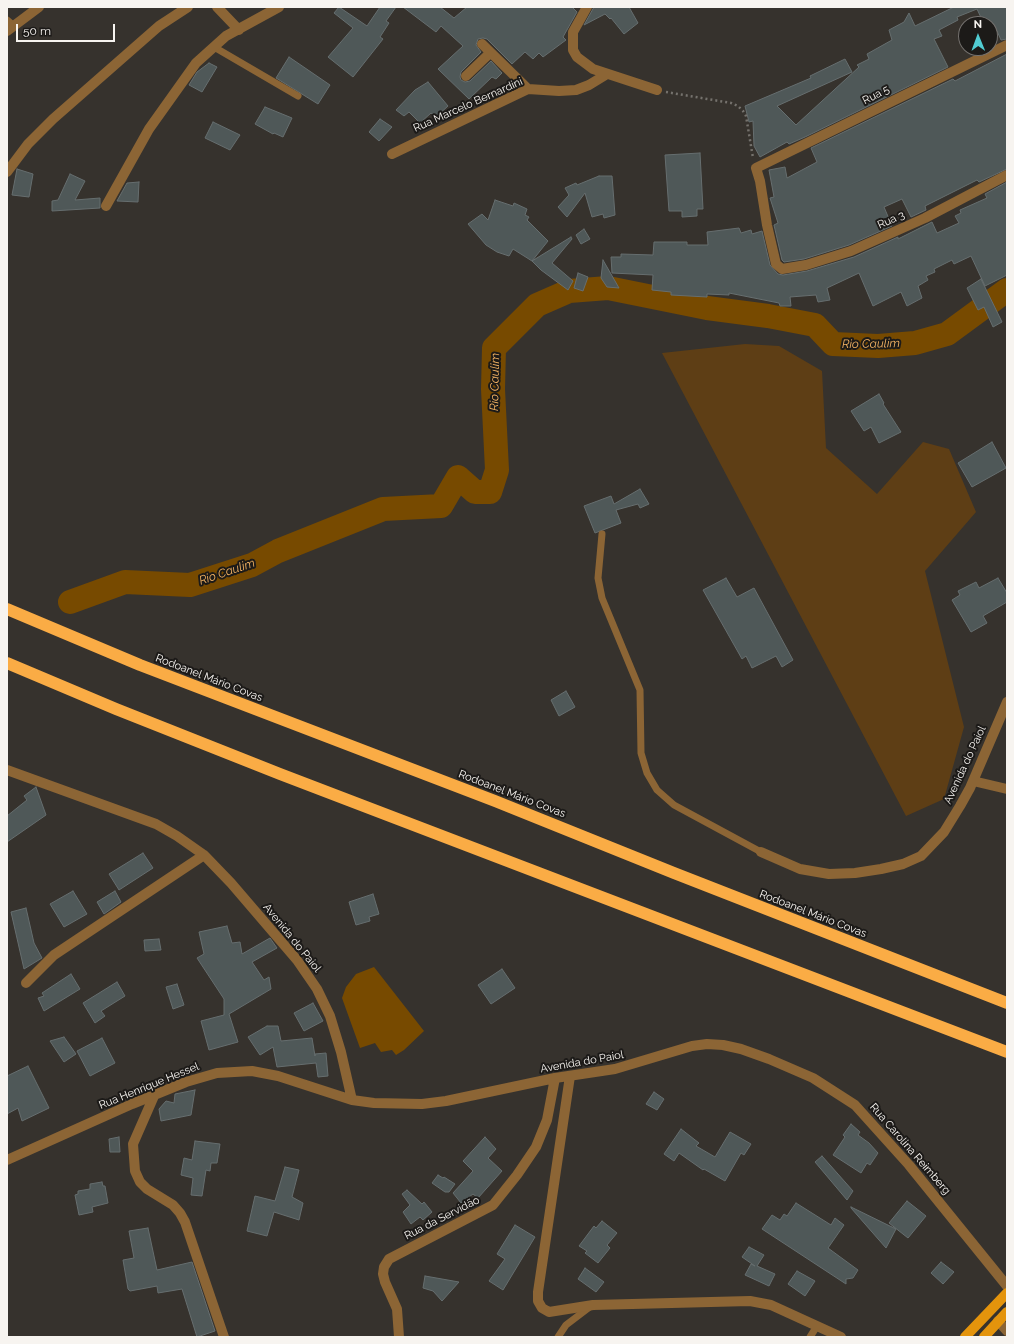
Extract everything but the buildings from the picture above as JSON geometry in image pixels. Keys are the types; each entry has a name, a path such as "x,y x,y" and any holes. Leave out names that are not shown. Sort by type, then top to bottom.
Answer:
{"highway":[{"name":"Rodoanel Mário Covas","path":"7,609 154,670 495,801 674,873 1007,1002"},
{"path":"7,662 116,709 280,774 1007,1052"}],"main road":[{"path":"965,1337 1007,1293"},
{"path":"984,1337 1007,1312"}],"street":[{"path":"9,26 39,7"},
{"path":"7,172 28,144 53,119 159,26 188,7"},
{"path":"217,7 239,30"},
{"path":"106,206 149,129 191,69 226,36 279,7"},
{"path":"587,7 573,32 573,50 582,62 607,74 657,90"},
{"path":"482,44 528,89"},
{"name":"Rua 5","path":"756,168 1007,45"},
{"path":"466,76 490,53"},
{"name":"Rua Marcelo Bernardini","path":"392,154 528,89 559,91 576,90 589,85 607,74"},
{"name":"Rua 3","path":"756,168 760,181 774,256 779,268 806,265 851,251 925,218 1007,175"},
{"name":"Avenida do Paiol","path":"761,852 800,869 829,874 855,873 903,864 920,856 944,832 960,806 974,781 1007,702"},
{"name":"Avenida do Paiol","path":"7,770 156,824 177,836 204,855 231,883 292,954 316,989 330,1016 341,1052 352,1100 374,1103 422,1104 458,1099 555,1078 615,1069 677,1050 707,1044 741,1049 769,1059"},
{"path":"974,781 1007,789"},
{"path":"26,983 54,955 204,855"},
{"name":"Rua Carolina Reimberg","path":"769,1059 813,1078 855,1105 909,1165 1007,1286"},
{"name":"Rua Henrique Hessel","path":"7,1160 186,1082 217,1073 252,1071 278,1076 352,1100"},
{"path":"570,1076 570,1086 538,1292 538,1301 542,1308 549,1312 593,1305 750,1300 771,1305 841,1337"},
{"name":"Rua da Servidão","path":"399,1337 397,1309 383,1274 384,1266 389,1259 493,1205 536,1147 547,1120 555,1078"},
{"path":"154,1096 133,1144 135,1172 140,1182 147,1189 173,1205 185,1222 224,1337"},
{"path":"998,1321 1007,1331"}],"lane":[{"path":"214,47 298,96"},
{"path":"602,534 598,578 602,598 632,667 640,690 641,753 647,773 657,790 674,805 761,852"},
{"path":"558,1337 566,1325 593,1305"},
{"path":"810,1337 817,1326"}],"path":[{"path":"657,90 738,106 746,116 751,152 756,168"}],"shaded area":[{"path":"745,344 779,346 822,371 826,448 877,494 923,442 949,449 976,512 925,571 964,727 944,799 906,816 662,353"},
{"path":"374,967 424,1031 404,1050 396,1055 392,1050 381,1052 375,1043 360,1048 342,998 346,987 356,974"}],"waterway":[{"name":"Rio Caulim","path":"70,602 125,582 190,585 252,565 278,551 383,509 441,506 458,477 475,492 490,492 497,470 493,389 494,348 537,305 569,291 608,288 707,308 768,316 815,325 833,344 878,346 915,343 947,334 1007,290"}]}
